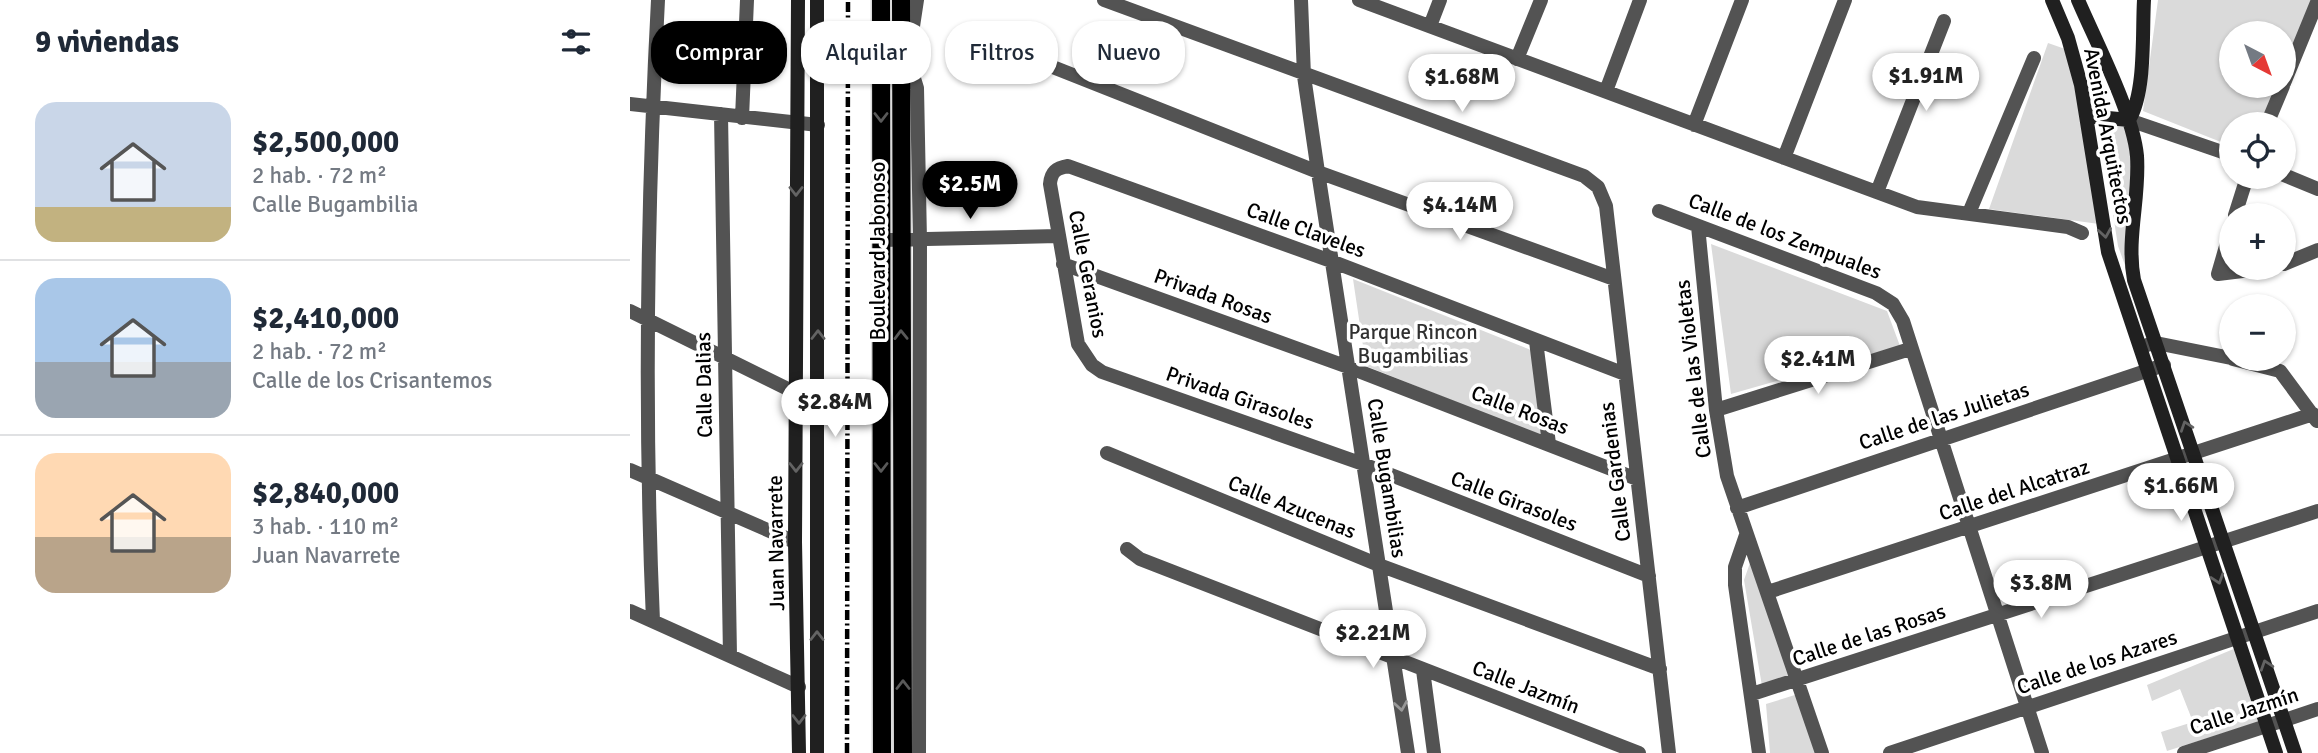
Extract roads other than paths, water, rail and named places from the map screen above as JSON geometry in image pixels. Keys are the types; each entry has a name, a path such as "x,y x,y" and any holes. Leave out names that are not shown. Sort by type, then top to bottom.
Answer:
{"main road":[{"name":"Boulevard Jabonoso","path":"881,0 890,240 882,753"},
{"name":"Boulevard Jabonoso","path":"901,0 903,21"},
{"name":"Boulevard Jabonoso","path":"903,753 900,300 890,240 909,116 907,84"}],"street":[{"path":"653,621 646,477 647,319 652,107 658,0"},
{"path":"743,118 747,0"},
{"name":"Juan Navarrete","path":"797,0 795,542 799,753"},
{"name":"Juan Navarrete","path":"817,0 817,753"},
{"path":"912,21 916,0"},
{"path":"1104,0 1304,76"},
{"name":"Calle Bugambilias","path":"1301,0 1304,76 1408,753"},
{"path":"1359,0 1917,207 2068,227 2082,233"},
{"path":"1430,26 1440,0"},
{"path":"1517,59 1541,0"},
{"path":"1606,91 1640,0"},
{"path":"1695,125 1742,0"},
{"path":"1784,158 1845,0"},
{"name":"Avenida Arquitectos","path":"2052,0 2075,60 2087,116 2108,252 2276,753"},
{"name":"Avenida Arquitectos","path":"2078,0 2129,120 2137,155 2130,236 2134,280 2295,753"},
{"path":"2129,120 2135,110 2138,92 2144,0"},
{"path":"2296,53 2318,0"},
{"path":"1877,192 1944,22"},
{"path":"1969,213 2034,58"},
{"path":"1058,69 1318,172 1614,279"},
{"name":"Calle Gardenias","path":"1304,76 1584,176 1598,187 1606,206 1669,753"},
{"path":"630,104 818,125"},
{"name":"Calle Dalias","path":"721,114 730,656"},
{"path":"909,116 920,241 919,753"},
{"path":"2087,116 2129,120 2219,151"},
{"name":"Calle Claveles","path":"1051,176 1060,167 1069,166 1331,261 1625,374"},
{"name":"Calle Geranios","path":"1051,176 1058,236 1079,344 1092,365 1102,372"},
{"path":"2296,180 2318,189"},
{"name":"Calle de los Zempuales","path":"1659,211 1876,293 1894,304 1903,321 1910,349"},
{"name":"Calle de las Violetas","path":"1698,226 1716,410 1727,476 1822,753"},
{"path":"890,240 1058,236"},
{"path":"2296,259 2318,250"},
{"name":"Privada Rosas","path":"1063,264 1348,367"},
{"path":"900,300 920,300"},
{"path":"630,311 796,393"},
{"path":"1536,341 1549,444"},
{"path":"2140,348 2156,343 2219,356"},
{"path":"1716,410 1910,349 2042,753"},
{"name":"Calle de las Julietas","path":"1737,508 1939,438 2164,365"},
{"name":"Calle Rosas","path":"1348,367 1637,479"},
{"path":"2280,371 2315,418"},
{"name":"Privada Girasoles","path":"1102,372 1363,464"},
{"name":"Calle del Alcatraz","path":"1768,592 2195,453 2315,418"},
{"name":"Calle Azucenas","path":"1107,453 1379,565 1660,669"},
{"name":"Calle Girasoles","path":"1363,464 1649,576"},
{"path":"630,470 795,542"},
{"path":"901,500 920,501"},
{"name":"Calle de las Rosas","path":"1752,694 2318,511"},
{"path":"1746,535 1735,567 1735,585 1759,753"},
{"name":"Calle Jazmín","path":"1127,549 1140,559 1639,753"},
{"path":"630,611 799,687"},
{"name":"Calle de los Azares","path":"1890,753 2318,611"},
{"path":"1423,670 1434,753"},
{"name":"Calle Jazmín","path":"2184,753 2318,709"}],"railway":[{"path":"847,753 848,0"}],"park label":[{"name":"Parque Rincon Bugambilias","path":"1413,344"}]}
